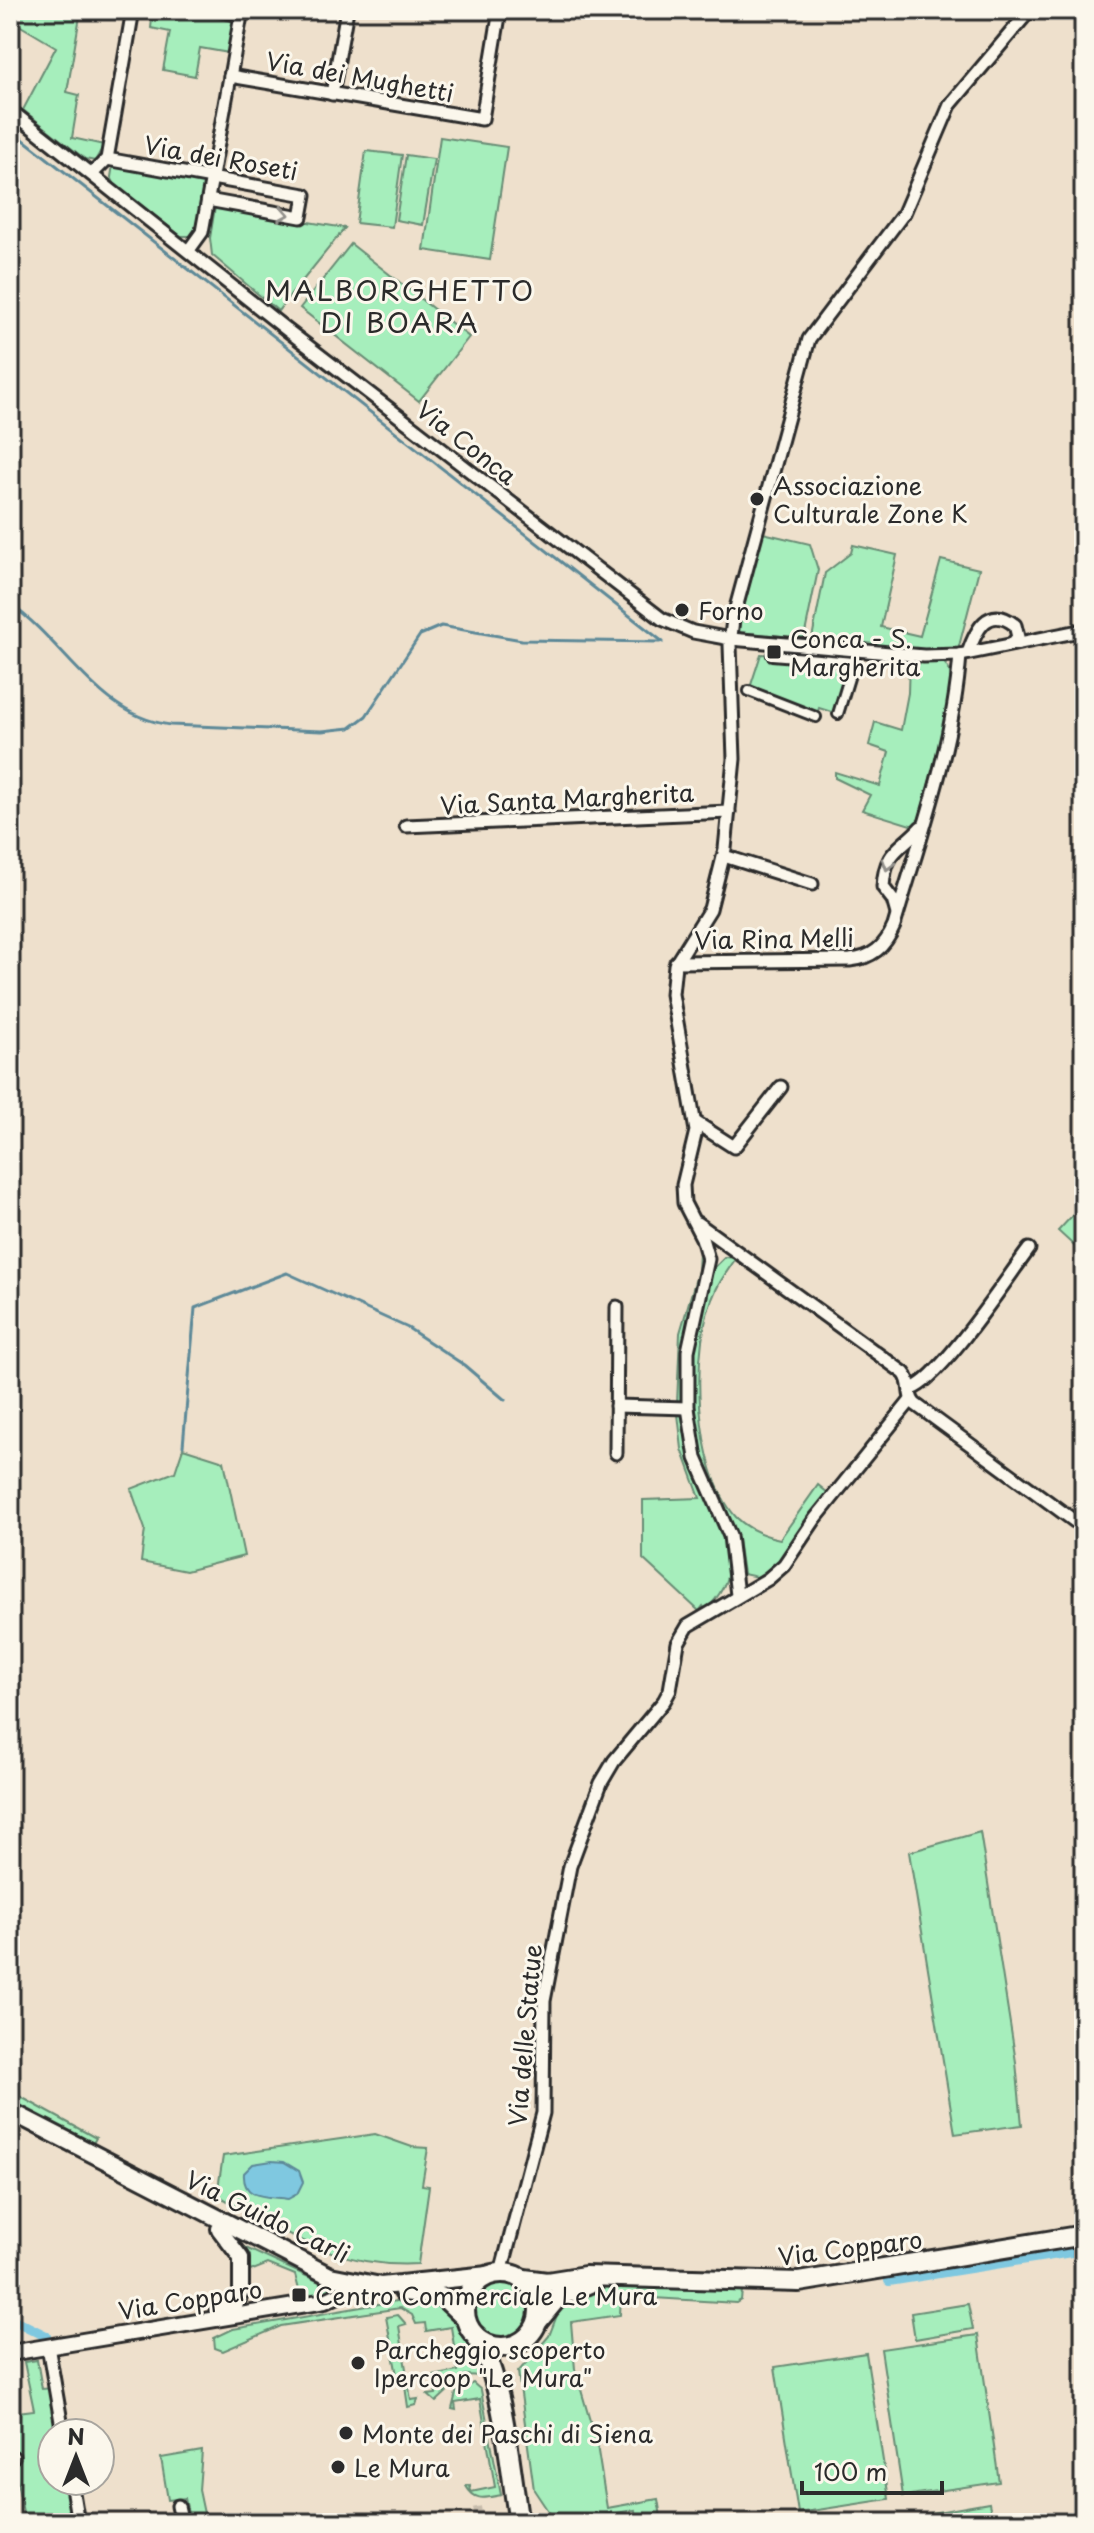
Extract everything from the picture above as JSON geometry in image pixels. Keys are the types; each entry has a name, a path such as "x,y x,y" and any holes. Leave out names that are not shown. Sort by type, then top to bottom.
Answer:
{"main road":[{"name":"Via Guido Carli","path":"10,2111 340,2280 381,2286 495,2274"},
{"name":"Via Guido Carli","path":"127,2173 219,2229 311,2278 349,2290 429,2292 446,2299 470,2327"},
{"name":"Via Copparo","path":"495,2274 543,2282 585,2276 799,2282 1084,2235"},
{"path":"495,2274 469,2294 470,2327 488,2359 519,2523"},
{"name":"Via Copparo","path":"496,2391 504,2357 532,2333 553,2301 593,2281 620,2278"},
{"path":"524,2279 537,2295 537,2322"},
{"path":"470,2327 498,2347 518,2344"}],"street":[{"path":"92,174 107,159 133,10"},
{"path":"189,250 200,238 242,12 217,10"},
{"path":"332,94 347,10"},
{"name":"Via dei Mughetti","path":"230,76 482,119 500,10"},
{"name":"Via Santa Margherita","path":"710,1251 689,1214 683,1185 695,1139 695,1122 673,1005 676,962 710,909 724,856 735,729 731,639 809,339 904,213 950,105 1030,10"},
{"name":"Via Conca","path":"10,110 650,613 684,629 855,657 964,654 1084,630"},
{"name":"Via dei Roseti","path":"107,159 305,195 301,217 208,200"},
{"path":"964,654 977,628 991,618 1004,618 1015,625 1018,637 1012,644"},
{"name":"Via Rina Melli","path":"676,962 864,959 882,946 897,916 951,729 964,654"},
{"path":"772,655 855,657 838,714"},
{"path":"749,691 816,717"},
{"name":"Via Santa Margherita","path":"406,826 465,826 729,812"},
{"path":"897,916 896,906 883,887 889,859 895,847 923,823"},
{"path":"724,856 812,884"},
{"path":"695,1122 734,1147 781,1087"},
{"path":"689,1214 739,1256 904,1373 911,1395 1084,1528"},
{"path":"721,1242 710,1251 688,1351 688,1408 696,1458 730,1536 737,1595"},
{"name":"Via delle Statue","path":"495,2274 543,2113 546,1985 563,1895 584,1826 614,1761 664,1701 682,1634 696,1619 768,1579 784,1565 911,1395 947,1357 1029,1249"},
{"path":"710,1251 739,1256"},
{"path":"616,1453 617,1307"},
{"path":"616,1406 688,1408"},
{"name":"Via Copparo","path":"84,2340 215,2314 235,2306 241,2292 241,2258 219,2229"},
{"name":"Via Copparo","path":"10,2353 325,2301 349,2290"},
{"path":"48,2346 60,2417"},
{"path":"74,2497 78,2523"},
{"path":"178,2506 182,2523"}],"green space":[{"path":"15,10 81,10 67,92 79,95 72,138 104,145 95,161 85,159 23,110 56,47 14,22"},
{"path":"153,10 191,10 235,19 229,53 200,48 195,76 163,70 170,32 151,28"},
{"path":"440,137 507,147 490,260 424,250"},
{"path":"366,151 402,155 392,227 356,223"},
{"path":"406,155 434,159 423,225 396,220"},
{"path":"113,165 207,182 193,236 181,236 115,185 111,177"},
{"path":"215,207 345,228 278,311 212,255 210,238"},
{"path":"351,244 469,337 419,401 300,308"},
{"path":"763,533 810,544 818,570 804,638 737,632"},
{"path":"853,545 897,555 881,627 920,636 941,560 979,569 958,650 896,649 812,638 825,573 851,553"},
{"path":"761,654 853,662 838,714 819,708 816,717 749,691"},
{"path":"909,660 942,661 952,684 952,699 917,827 862,810 870,795 835,778 835,772 880,786 889,752 869,745 875,722 901,730 908,693"},
{"path":"1084,1203 1084,1255 1058,1231"},
{"path":"699,1252 702,1268 682,1360 682,1404 677,1404 680,1333 698,1271"},
{"path":"725,1257 736,1258 718,1286 707,1314 699,1374 704,1439 722,1496 736,1517 746,1525 780,1539 818,1485 828,1493 783,1559 757,1577 743,1574 738,1539 704,1467 692,1407 696,1329 713,1269"},
{"path":"678,1414 683,1414 688,1445 720,1527 729,1561 727,1578 719,1594 705,1610 703,1606 699,1611 643,1559 643,1500 700,1498 682,1449"},
{"path":"183,1448 224,1461 244,1556 186,1571 141,1562 145,1529 131,1489 175,1472"},
{"path":"980,1832 1016,2062 1022,2125 955,2134 909,1852"},
{"path":"10,2091 96,2138 91,2147 10,2103"},
{"path":"375,2134 412,2147 428,2148 422,2185 429,2186 418,2264 362,2261 337,2254 289,2234 217,2195 223,2156"},
{"path":"237,2244 339,2291 306,2299 301,2297 295,2275 268,2264 248,2272"},
{"path":"502,2281 523,2289 531,2310 523,2331 502,2339 481,2331 473,2310 481,2289"},
{"path":"596,2285 742,2291 741,2300 736,2303 621,2296 620,2315 571,2322 575,2369 597,2445 607,2508 658,2499 662,2523 638,2523 635,2510 556,2523 534,2490 518,2372 549,2336 561,2305"},
{"path":"437,2299 466,2339 489,2383 482,2376 465,2375 436,2402 428,2395 436,2394 433,2376 458,2371 451,2327 426,2331 425,2323 416,2324 412,2315 400,2308 281,2326 223,2351 215,2348 214,2338 233,2329 402,2300 434,2306"},
{"path":"968,2304 973,2329 915,2339 911,2313"},
{"path":"398,2315 406,2324 399,2326 411,2400 418,2399 416,2405 408,2407 405,2386 399,2386 386,2317"},
{"path":"978,2335 999,2482 903,2496 881,2349"},
{"path":"866,2353 889,2499 798,2513 775,2367"},
{"path":"37,2360 42,2389 52,2388 57,2417 36,2417 36,2497 71,2497 75,2523 25,2523 10,2444 10,2413 34,2410 24,2362"},
{"path":"473,2383 481,2390 501,2495 485,2498 473,2495 466,2486 470,2485 471,2492 495,2487 480,2399 455,2403 456,2410 452,2409 456,2393"},
{"path":"202,2451 199,2490 206,2523 190,2523 185,2498 168,2500 161,2458"},
{"path":"989,2503 993,2523 933,2523 931,2513"}],"water":[{"path":"284,2162 299,2171 303,2182 297,2194 288,2199 264,2197 247,2188 244,2173 253,2164"}],"waterway":[{"path":"10,129 663,642"},
{"path":"10,604 30,620 102,693 144,719 170,725 322,731 350,728 366,716 420,635 441,626 522,640 660,642"},
{"path":"183,1446 195,1308 287,1273 408,1328 464,1365 505,1400"},
{"path":"889,2281 1084,2250"},
{"path":"10,2318 46,2336"}],"tunnel":[{"path":"477,2507 480,2523"}],"place":[{"name":"Associazione Culturale Zone K","path":"757,499"},
{"name":"Forno","path":"682,610"},
{"name":"Conca - S. Margherita","path":"774,652"},
{"name":"Centro Commerciale Le Mura","path":"299,2295"},
{"name":"Parcheggio scoperto Ipercoop \"Le Mura\"","path":"358,2363"},
{"name":"Monte dei Paschi di Siena","path":"346,2433"},
{"name":"Le Mura","path":"338,2467"}],"district":[{"name":"MALBORGHETTO DI BOARA","path":"400,305"}]}
